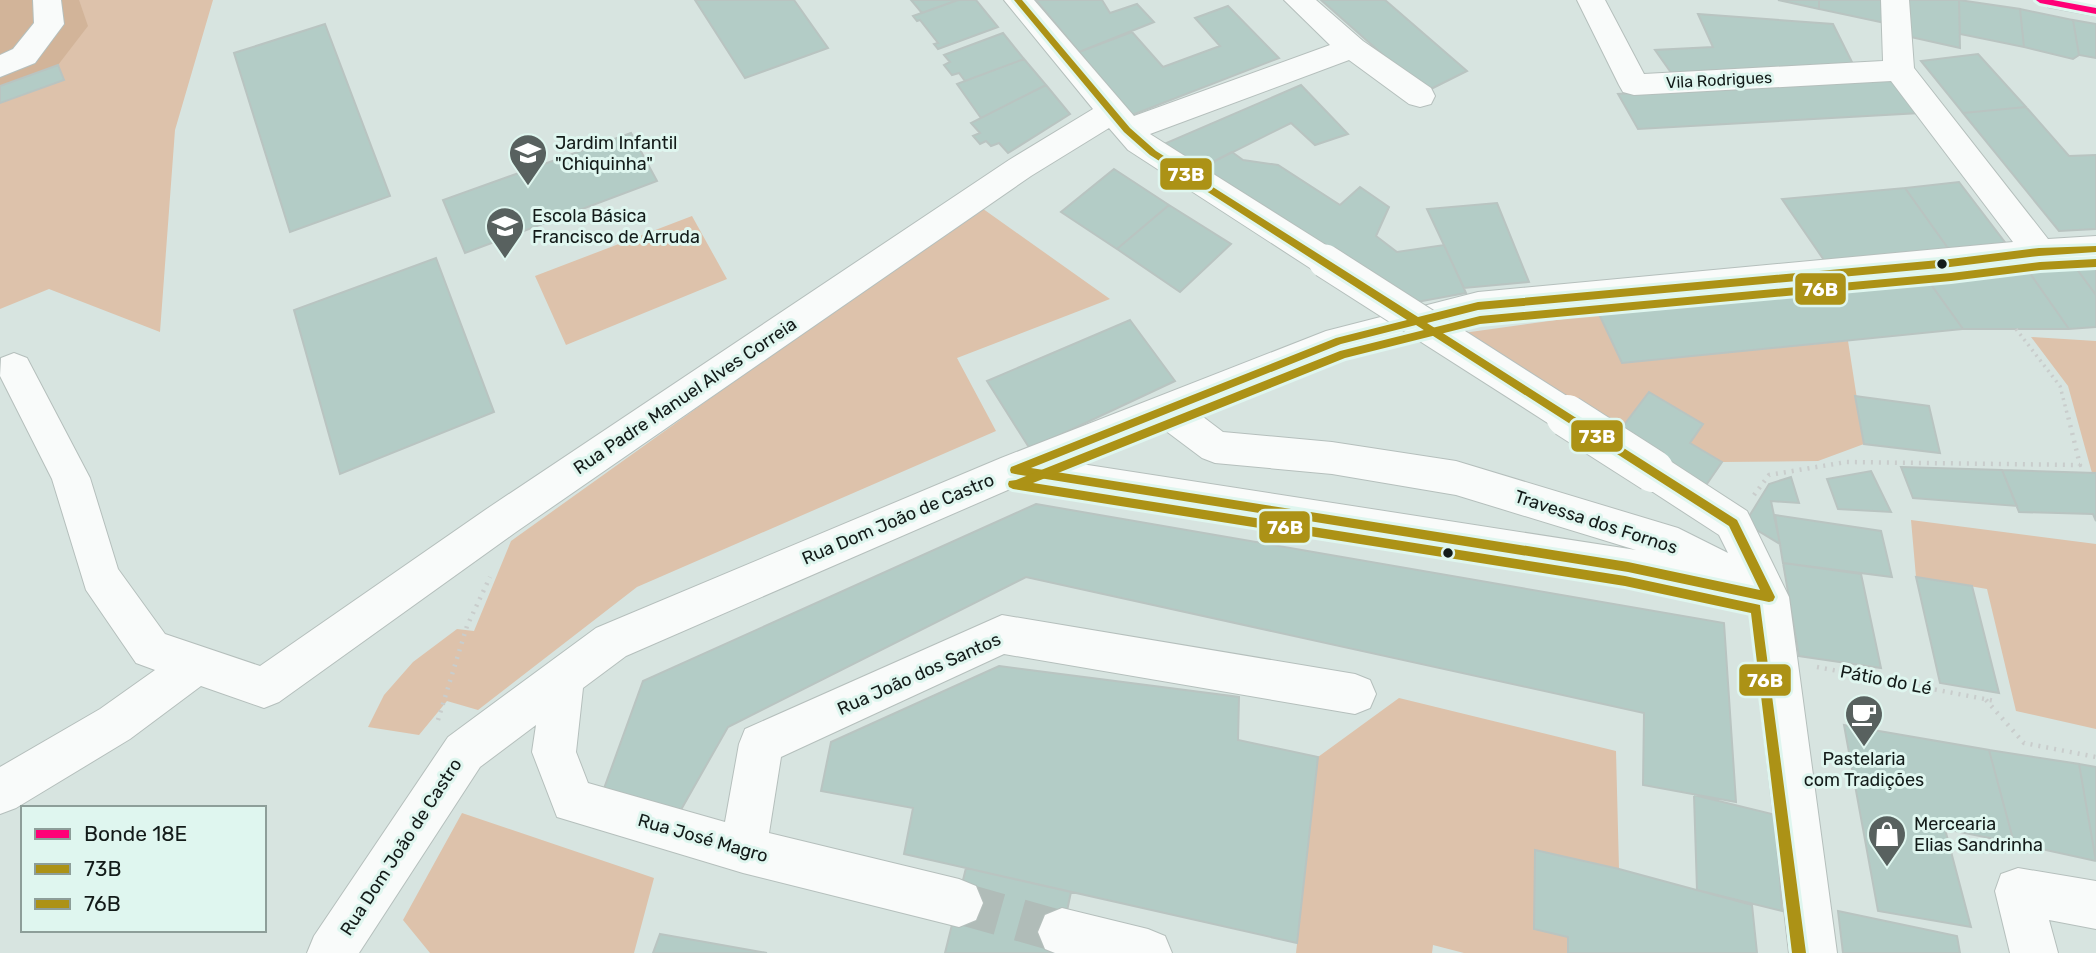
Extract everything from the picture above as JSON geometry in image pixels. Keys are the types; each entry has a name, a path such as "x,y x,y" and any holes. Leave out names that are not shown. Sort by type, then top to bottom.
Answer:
{"street":[{"path":"0,67 24,56 49,24 47,0"},
{"path":"1018,0 1119,121 1153,153 1733,523 1769,597 1813,953"},
{"path":"1298,0 1352,47 1420,96"},
{"name":"Vila Rodrigues","path":"1591,0 1634,85 1899,70"},
{"path":"1895,0 1899,70 2039,252"},
{"path":"2058,0 2096,7"},
{"name":"Rua Padre Manuel Alves Correia","path":"196,664 264,688 502,520 1020,168 1119,121 1352,47"},
{"name":"Rua Dom João de Castro","path":"331,953 464,752 611,642 1015,470 1339,341 1478,306 1950,263 2039,252 2096,249"},
{"path":"14,368 71,478 100,577 151,649 196,664"},
{"name":"Travessa dos Fornos","path":"1167,410 1215,447 1332,458 1456,478 1678,546 1769,597"},
{"name":"Travessa dos Fornos","path":"1015,470 1628,566 1769,597"},
{"name":"Rua João dos Santos","path":"743,850 761,744 1002,634 1355,694"},
{"path":"0,792 115,724 196,664"},
{"name":"Rua José Magro","path":"563,677 554,752 573,801 743,850 958,903"},
{"path":"2034,953 2018,891 2096,905"},
{"path":"1062,932 1148,953"}],"path":[{"path":"1733,523 1769,475 1846,462 2080,465 2060,386 2016,329"},
{"path":"479,739 437,720 467,626 509,536 502,520"},
{"name":"Pátio do Lé","path":"1777,659 1995,701"},
{"path":"1985,699 2024,743 2096,757"}],"shaded area":[{"path":"0,0 213,0 175,130 160,332 49,289 0,309"},
{"path":"0,0 79,0 88,26 58,65 0,86"},
{"path":"979,206 1110,299 957,358 996,431 637,587 478,710 447,701 419,735 368,727 384,695 413,662 457,629 474,631 511,541"},
{"path":"692,216 727,279 566,345 535,276"},
{"path":"1599,314 1622,363 1848,341 1864,444 1818,461 1722,462 1690,443 1703,424 1616,436 1463,333"},
{"path":"2031,337 2096,341 2096,473 2092,473 2068,386"},
{"path":"1911,520 2096,544 2096,729 2016,711 1987,589 1916,577"},
{"path":"1399,698 1616,751 1619,869 1535,851 1534,928 1568,937 1568,953 1464,953 1433,945 1432,953 1296,953 1318,757"},
{"path":"462,813 654,878 634,953 430,953 403,920"}],"building":[{"path":"695,0 794,0 828,48 745,78"},
{"path":"911,0 958,0 922,13"},
{"path":"958,0 976,0 998,27 938,49 934,44 938,43 920,20 917,21 913,16"},
{"path":"1036,0 1102,0 1110,13 1137,4 1154,22 1079,52"},
{"path":"1321,0 1385,0 1467,71 1425,92"},
{"path":"1778,0 1819,0 1819,9"},
{"path":"1819,0 1886,0 1885,23 1819,9"},
{"path":"1906,0 1959,0 1960,48 1906,36"},
{"path":"1959,0 2020,9 2024,47 1960,34"},
{"path":"1228,6 1279,58 1132,115 1079,52 1132,32 1163,67 1220,46 1195,18"},
{"path":"2020,9 2073,20 2079,55 2073,59 2024,47"},
{"path":"1698,14 1833,24 1853,64 1672,74 1655,50 1713,47"},
{"path":"2073,20 2096,24 2096,58 2079,55"},
{"path":"325,24 390,196 290,232 234,53"},
{"path":"1003,33 1024,59 965,81 959,73 952,75 944,65 950,62 944,55"},
{"path":"1978,54 2026,107 1963,113 1921,61"},
{"path":"1024,59 1046,85 981,118 957,84"},
{"path":"58,65 64,80 0,103 0,86"},
{"path":"1893,79 1919,113 1638,129 1618,94"},
{"path":"1046,85 1070,114 1008,153 999,143 991,146 986,141 980,144 973,136 980,133 971,123"},
{"path":"1301,85 1348,134 1315,145 1291,123 1195,171 1164,144"},
{"path":"2026,107 2069,156 2096,155 2096,229 2059,231 1963,113"},
{"path":"631,133 657,181 465,253 443,200"},
{"path":"1232,152 1243,160 1278,165 1340,205 1360,187 1389,207 1376,236 1397,252 1444,245 1466,293 1406,304 1195,171"},
{"path":"1114,169 1169,205 1117,249 1061,212"},
{"path":"1959,182 2007,245 1950,251 1905,188"},
{"path":"1905,188 1950,251 1826,263 1782,199"},
{"path":"1497,203 1529,282 1464,288 1427,209"},
{"path":"1169,205 1231,244 1180,292 1117,249"},
{"path":"436,258 494,412 340,474 294,310"},
{"path":"2096,263 2096,295 2073,264"},
{"path":"2073,264 2096,295 2096,327 2069,329 2027,269"},
{"path":"2027,269 2069,329 1963,329 1930,283"},
{"path":"1930,283 1963,329 1622,363 1599,314"},
{"path":"1130,320 1175,381 1030,449 987,381"},
{"path":"1649,392 1703,424 1690,443 1722,462 1700,494 1612,441"},
{"path":"1855,396 1929,406 1940,453 1864,444"},
{"path":"1901,467 2002,470 2017,506 1913,498"},
{"path":"2002,470 2096,473 2096,521 2093,514 2019,512"},
{"path":"1871,471 1891,512 1838,509 1827,479"},
{"path":"1791,477 1799,503 1771,501 1780,544 1745,523 1769,484"},
{"path":"1036,504 1724,623 1736,802 1643,785 1644,713 1026,577 728,727 678,815 602,794 643,681"},
{"path":"1775,515 1881,531 1892,577 1783,563"},
{"path":"1783,563 1861,574 1881,668 1799,656"},
{"path":"1916,577 1972,586 1999,693 1940,683"},
{"path":"999,666 1239,697 1238,740 1318,757 1297,943 904,854 913,808 821,791 831,742"},
{"path":"1844,725 1989,750 2014,843 1945,829 1971,927 1878,911"},
{"path":"1989,750 2079,764 2096,861 2014,843"},
{"path":"2079,764 2096,767 2096,861"},
{"path":"1694,795 1776,815 1782,911 1697,890"},
{"path":"1535,850 1619,869 1752,905 1757,953 1568,953 1568,937 1534,929"},
{"path":"966,868 1071,892 1058,953 945,953"},
{"path":"1838,911 1957,936 1960,953 1843,953"},
{"path":"660,934 767,953 653,953"}],"tunnel":[{"path":"959,903 1062,932"}],"tram line":[{"name":"18E","path":"2040,0 2096,11"}],"transit line":[{"name":"73B","path":"1018,0 1127,130 1153,153 1733,523 1769,597"},
{"name":"73B","path":"1015,470 1339,341 1478,306 1950,263 2039,252 2096,249"},
{"name":"76B","path":"1020,483 1343,354 1480,320 1951,277 2040,266 2096,263"},
{"name":"73B","path":"1015,470 1628,567 1769,597"},
{"name":"76B","path":"1013,484 1625,581 1756,609 1799,953"}],"place":[{"name":"Jardim Infantil \"Chiquinha\"","path":"528,187"},
{"name":"Escola Básica Francisco de Arruda","path":"505,260"},
{"name":"Pastelaria com Tradições","path":"1864,748"},
{"name":"Mercearia Elias Sandrinha","path":"1887,868"}]}
